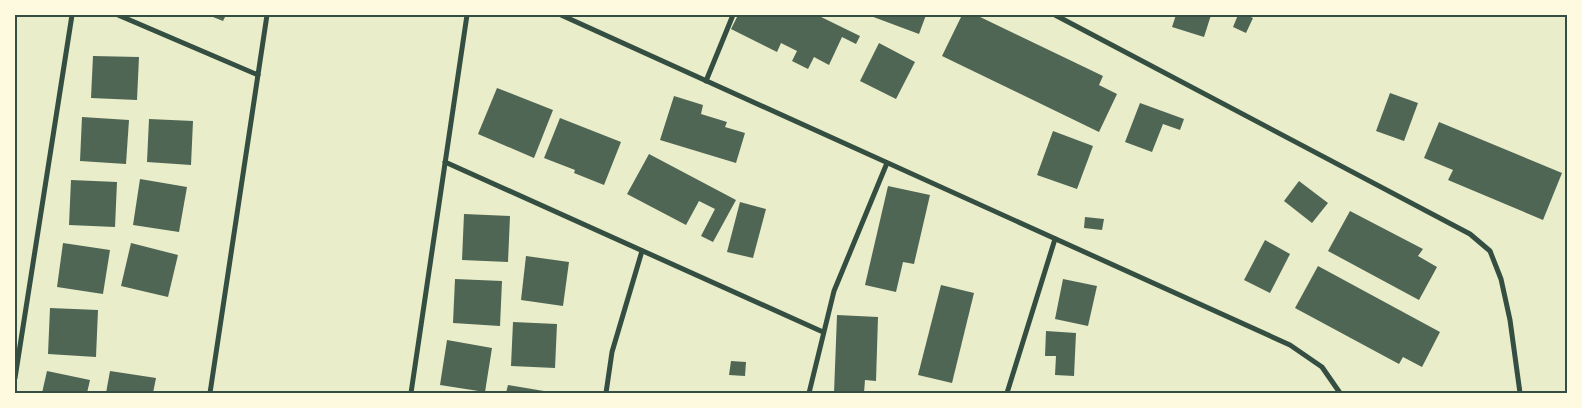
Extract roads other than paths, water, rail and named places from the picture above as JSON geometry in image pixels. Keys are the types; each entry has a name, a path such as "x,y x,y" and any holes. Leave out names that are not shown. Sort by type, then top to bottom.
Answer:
{"street":[{"path":"15,378 72,15"},
{"path":"118,15 258,75"},
{"path":"210,393 267,15"},
{"path":"411,393 467,15"},
{"path":"561,15 1290,345 1322,367 1340,393"},
{"path":"706,81 733,15"},
{"path":"1055,15 1470,234 1490,252 1502,279 1510,320 1520,393"},
{"path":"445,162 823,332"},
{"path":"809,393 834,291 887,163"},
{"path":"1007,393 1055,238"},
{"path":"606,393 612,352 642,251"}]}
